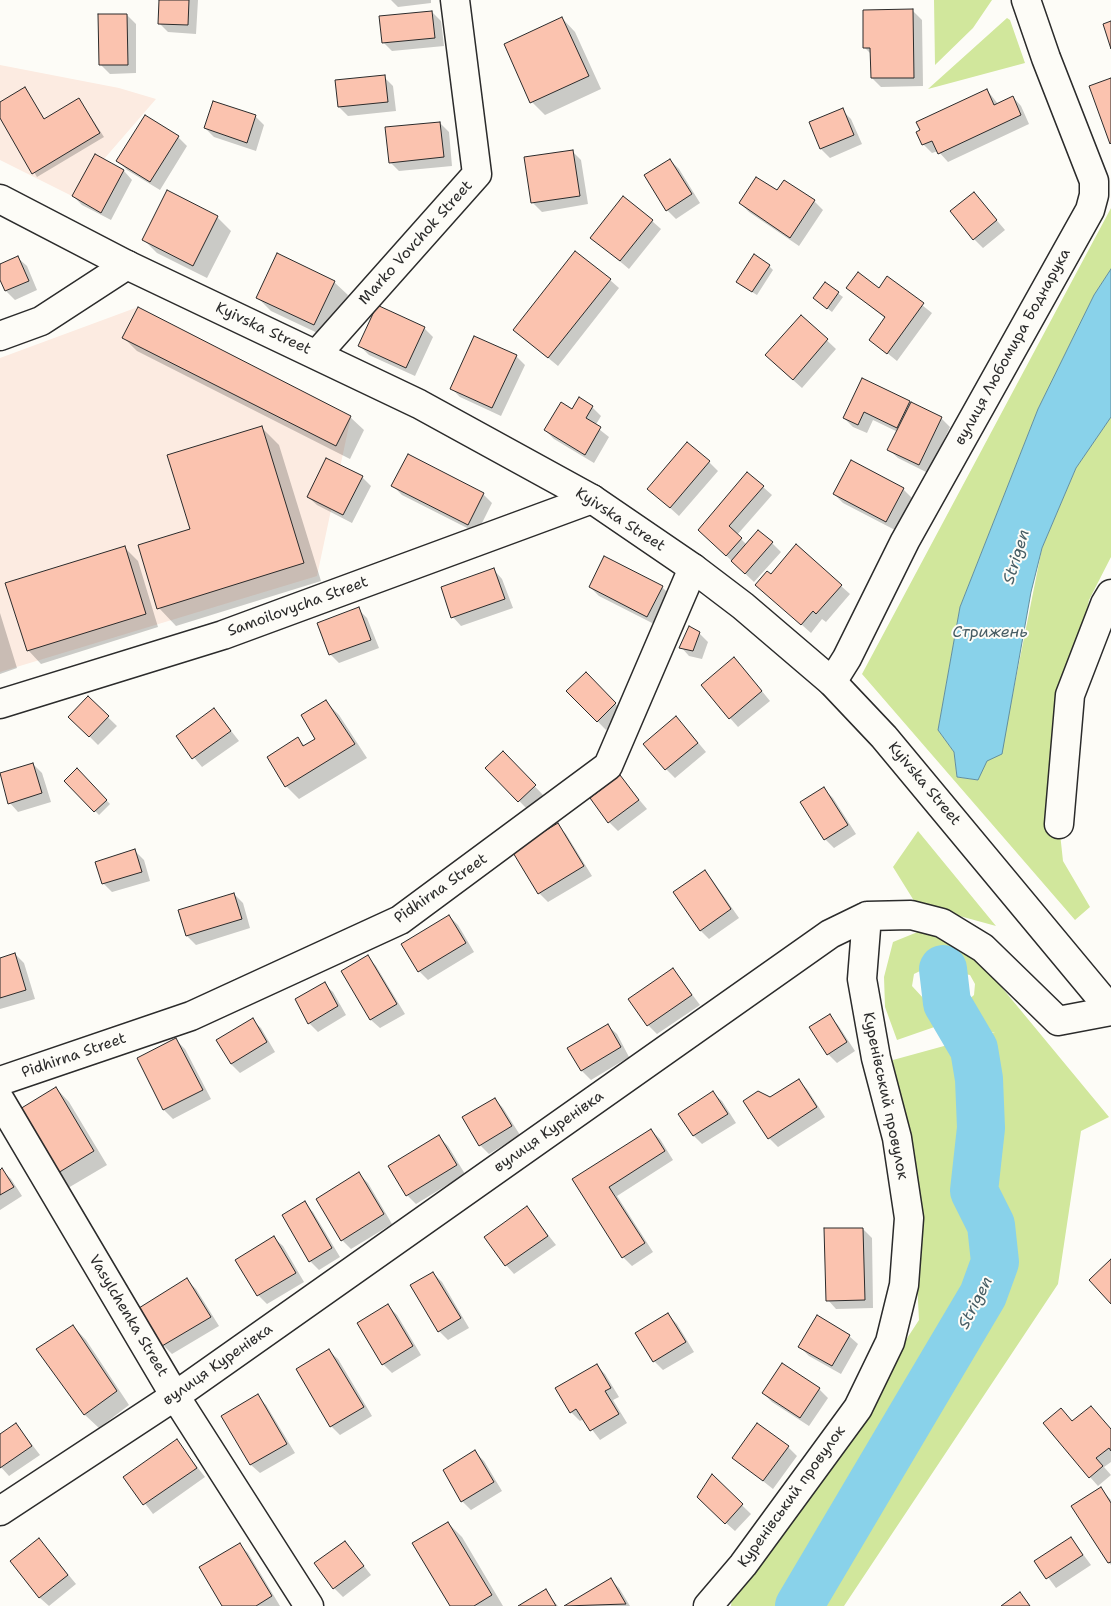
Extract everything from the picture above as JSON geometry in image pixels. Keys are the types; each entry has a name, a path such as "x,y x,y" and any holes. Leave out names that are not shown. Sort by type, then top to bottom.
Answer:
{"street":[{"name":"Marko Vovchok Street","path":"317,354 477,174 455,0"},
{"name":"вулиця Любомира Боднарука","path":"832,682 847,658 905,541 1090,210 1094,195 1094,181 1046,58 1026,0"},
{"name":"Kyivska Street","path":"0,199 127,265 419,404 592,499 693,568 743,606 832,682 884,737 1066,952 1111,1010"},
{"path":"0,336 41,321 127,265"},
{"name":"Samoilovycha Street","path":"0,704 223,635 592,499"},
{"name":"Pidhirna Street","path":"0,1082 191,1016 400,920 608,766 693,568"},
{"path":"1059,824 1070,695 1105,604 1111,594"},
{"name":"вулиця Куренівка","path":"0,1511 175,1396 830,934 867,916 911,916 942,923 983,948 1058,1022 1111,1010"},
{"name":"Куренівський провулок","path":"708,1606 743,1565 858,1408 890,1342 904,1285 910,1218 897,1138 876,1058 862,980 867,916"},
{"name":"Vasylchenka Street","path":"0,1100 175,1396 309,1606"}],"shaded area":[{"path":"0,65 119,88 156,99 72,196 0,160"},
{"path":"138,307 351,416 317,576 0,672 0,358"}],"green space":[{"path":"934,0 992,0 973,28 935,65"},
{"path":"1007,18 1010,20 1025,63 928,89"},
{"path":"1111,208 1111,269 1094,295 1038,409 960,607 938,730 954,752 957,777 978,780 1011,703 1042,548 1076,468 1111,417 1111,557 1089,600 1070,695 1059,824 1063,861 1090,907 1075,920 862,674"},
{"path":"918,831 996,926 916,904 893,867"},
{"path":"930,927 965,943 1109,1117 1081,1131 1058,1284 844,1606 731,1606 732,1597 778,1535 919,1320 911,1168 894,1076 893,1060 995,1032 967,1037 956,1005 965,1003 974,995 975,984 970,975 928,967 914,974 912,986 924,999 940,1002 943,1024 897,1040 885,1007 884,977 893,942"}],"water":[{"name":"Стрижень","path":"1111,269 1111,417 1076,468 1042,548 1031,592 1002,754 987,761 978,780 957,777 954,752 938,730 960,607 1038,409 1094,295"}],"building":[{"path":"159,0 189,0 188,25 158,24"},
{"path":"913,9 914,78 871,78 870,48 863,48 863,10"},
{"path":"432,11 435,38 382,43 379,16"},
{"path":"98,14 127,14 128,65 99,65"},
{"path":"562,17 589,76 530,103 504,44"},
{"path":"1111,21 1111,49 1103,24"},
{"path":"385,75 388,102 338,107 335,80"},
{"path":"1111,78 1111,143 1110,144 1089,86"},
{"path":"25,87 44,119 79,98 100,133 32,174 0,118 0,102"},
{"path":"987,89 994,105 1013,96 1021,115 938,154 932,141 922,145 916,132 920,130 916,122"},
{"path":"213,101 256,115 247,143 204,128"},
{"path":"843,108 854,135 820,149 809,122"},
{"path":"145,115 179,136 150,182 116,161"},
{"path":"440,122 444,157 389,163 385,127"},
{"path":"573,150 580,196 531,203 524,157"},
{"path":"95,154 124,170 101,213 72,196"},
{"path":"670,159 692,194 666,211 644,175"},
{"path":"756,177 777,190 784,180 815,200 790,238 739,203"},
{"path":"167,190 218,216 193,266 142,240"},
{"path":"974,192 997,220 973,240 950,211"},
{"path":"623,196 653,220 620,261 590,238"},
{"path":"575,251 611,279 548,358 513,330"},
{"path":"277,253 335,281 314,325 256,298"},
{"path":"754,254 770,265 752,292 736,282"},
{"path":"18,256 29,281 5,291 0,280 0,264"},
{"path":"858,272 879,288 887,276 924,303 887,354 869,340 885,317 846,288"},
{"path":"825,282 839,292 827,309 813,298"},
{"path":"377,305 425,327 406,368 358,346"},
{"path":"138,307 351,416 336,446 122,338"},
{"path":"801,315 828,339 793,380 765,355"},
{"path":"474,336 517,355 492,408 450,389"},
{"path":"862,378 910,401 897,428 864,412 858,425 843,418"},
{"path":"579,397 593,406 586,418 601,427 585,455 544,430 561,402 572,409"},
{"path":"911,402 942,417 919,465 887,450"},
{"path":"262,426 304,563 157,609 138,545 190,529 167,455"},
{"path":"687,442 710,461 670,508 647,489"},
{"path":"408,454 484,493 468,525 391,486"},
{"path":"326,458 363,476 343,515 307,497"},
{"path":"851,460 904,488 886,522 833,494"},
{"path":"747,472 764,486 729,526 742,538 726,556 698,530"},
{"path":"758,530 773,542 745,574 731,561"},
{"path":"796,544 842,585 816,614 813,611 801,625 755,585 767,571 771,574"},
{"path":"125,546 146,614 27,651 5,583"},
{"path":"604,556 663,586 647,617 589,587"},
{"path":"494,568 505,599 451,618 441,587"},
{"path":"359,607 371,640 329,655 317,623"},
{"path":"689,626 700,632 693,651 679,648"},
{"path":"734,657 762,691 729,719 701,685"},
{"path":"586,672 616,703 597,722 566,691"},
{"path":"88,696 109,716 89,737 68,717"},
{"path":"326,700 355,744 285,787 267,757 298,737 303,746 315,739 301,715"},
{"path":"214,708 231,731 192,759 176,736"},
{"path":"676,716 698,743 665,770 643,744"},
{"path":"503,751 536,785 518,802 485,768"},
{"path":"33,763 42,793 8,804 0,773"},
{"path":"77,768 107,800 94,812 64,781"},
{"path":"620,775 639,800 608,823 590,798"},
{"path":"824,787 848,825 824,840 800,802"},
{"path":"558,823 584,866 538,894 512,851"},
{"path":"135,849 142,872 102,884 95,862"},
{"path":"705,870 731,909 700,931 673,892"},
{"path":"234,893 242,919 186,936 178,910"},
{"path":"449,915 466,943 418,972 401,944"},
{"path":"15,953 26,990 0,998 0,958"},
{"path":"368,955 397,1004 370,1020 341,971"},
{"path":"673,968 692,995 647,1026 628,999"},
{"path":"325,982 338,1006 308,1024 295,999"},
{"path":"830,1014 847,1042 827,1055 809,1027"},
{"path":"253,1018 267,1042 231,1064 216,1040"},
{"path":"608,1024 621,1047 581,1071 567,1048"},
{"path":"176,1038 203,1090 163,1110 137,1058"},
{"path":"799,1079 817,1107 768,1139 743,1101 758,1091 770,1097"},
{"path":"56,1087 94,1151 53,1176 15,1112"},
{"path":"713,1091 728,1114 693,1136 678,1114"},
{"path":"495,1098 512,1126 479,1146 462,1117"},
{"path":"651,1129 665,1151 609,1187 645,1243 622,1258 572,1179"},
{"path":"439,1135 457,1165 406,1196 388,1166"},
{"path":"2,1168 14,1187 0,1195 0,1170"},
{"path":"359,1172 384,1214 341,1241 316,1199"},
{"path":"305,1201 332,1248 309,1262 282,1215"},
{"path":"527,1206 548,1236 505,1266 484,1237"},
{"path":"824,1228 863,1228 865,1300 826,1301"},
{"path":"274,1236 296,1273 257,1296 235,1260"},
{"path":"1111,1259 1111,1304 1089,1280"},
{"path":"433,1272 461,1318 438,1332 410,1285"},
{"path":"187,1278 211,1317 162,1346 139,1308"},
{"path":"388,1304 413,1346 382,1365 357,1323"},
{"path":"668,1313 686,1342 653,1362 635,1333"},
{"path":"817,1315 850,1335 832,1366 798,1347"},
{"path":"73,1325 117,1391 84,1415 36,1349"},
{"path":"329,1349 364,1407 330,1427 296,1369"},
{"path":"782,1363 820,1388 800,1418 762,1393"},
{"path":"597,1364 611,1388 605,1391 619,1414 590,1431 576,1409 570,1413 555,1388"},
{"path":"258,1394 287,1444 250,1465 221,1416"},
{"path":"1091,1406 1111,1429 1111,1451 1109,1448 1096,1458 1103,1466 1089,1478 1043,1423 1061,1408 1072,1421"},
{"path":"16,1423 32,1446 0,1468 0,1434"},
{"path":"757,1423 789,1446 763,1481 732,1458"},
{"path":"177,1439 197,1468 143,1505 123,1477"},
{"path":"475,1450 494,1482 461,1502 443,1470"},
{"path":"712,1474 743,1504 725,1524 697,1497"},
{"path":"1101,1487 1111,1503 1111,1562 1108,1563 1071,1506"},
{"path":"448,1522 492,1595 474,1606 450,1606 412,1543"},
{"path":"1071,1537 1083,1555 1046,1579 1034,1561"},
{"path":"39,1538 68,1575 39,1598 10,1561"},
{"path":"345,1541 364,1566 333,1589 314,1563"},
{"path":"240,1543 272,1596 256,1606 222,1606 199,1567"},
{"path":"611,1578 626,1604 564,1606"},
{"path":"546,1589 556,1606 518,1606"},
{"path":"1020,1592 1030,1606 1001,1606"}],"waterway":[{"name":"Strigen","path":"799,1606 983,1295 995,1262 991,1225 974,1191 981,1128 979,1079 974,1049 947,1003 943,969"}]}
